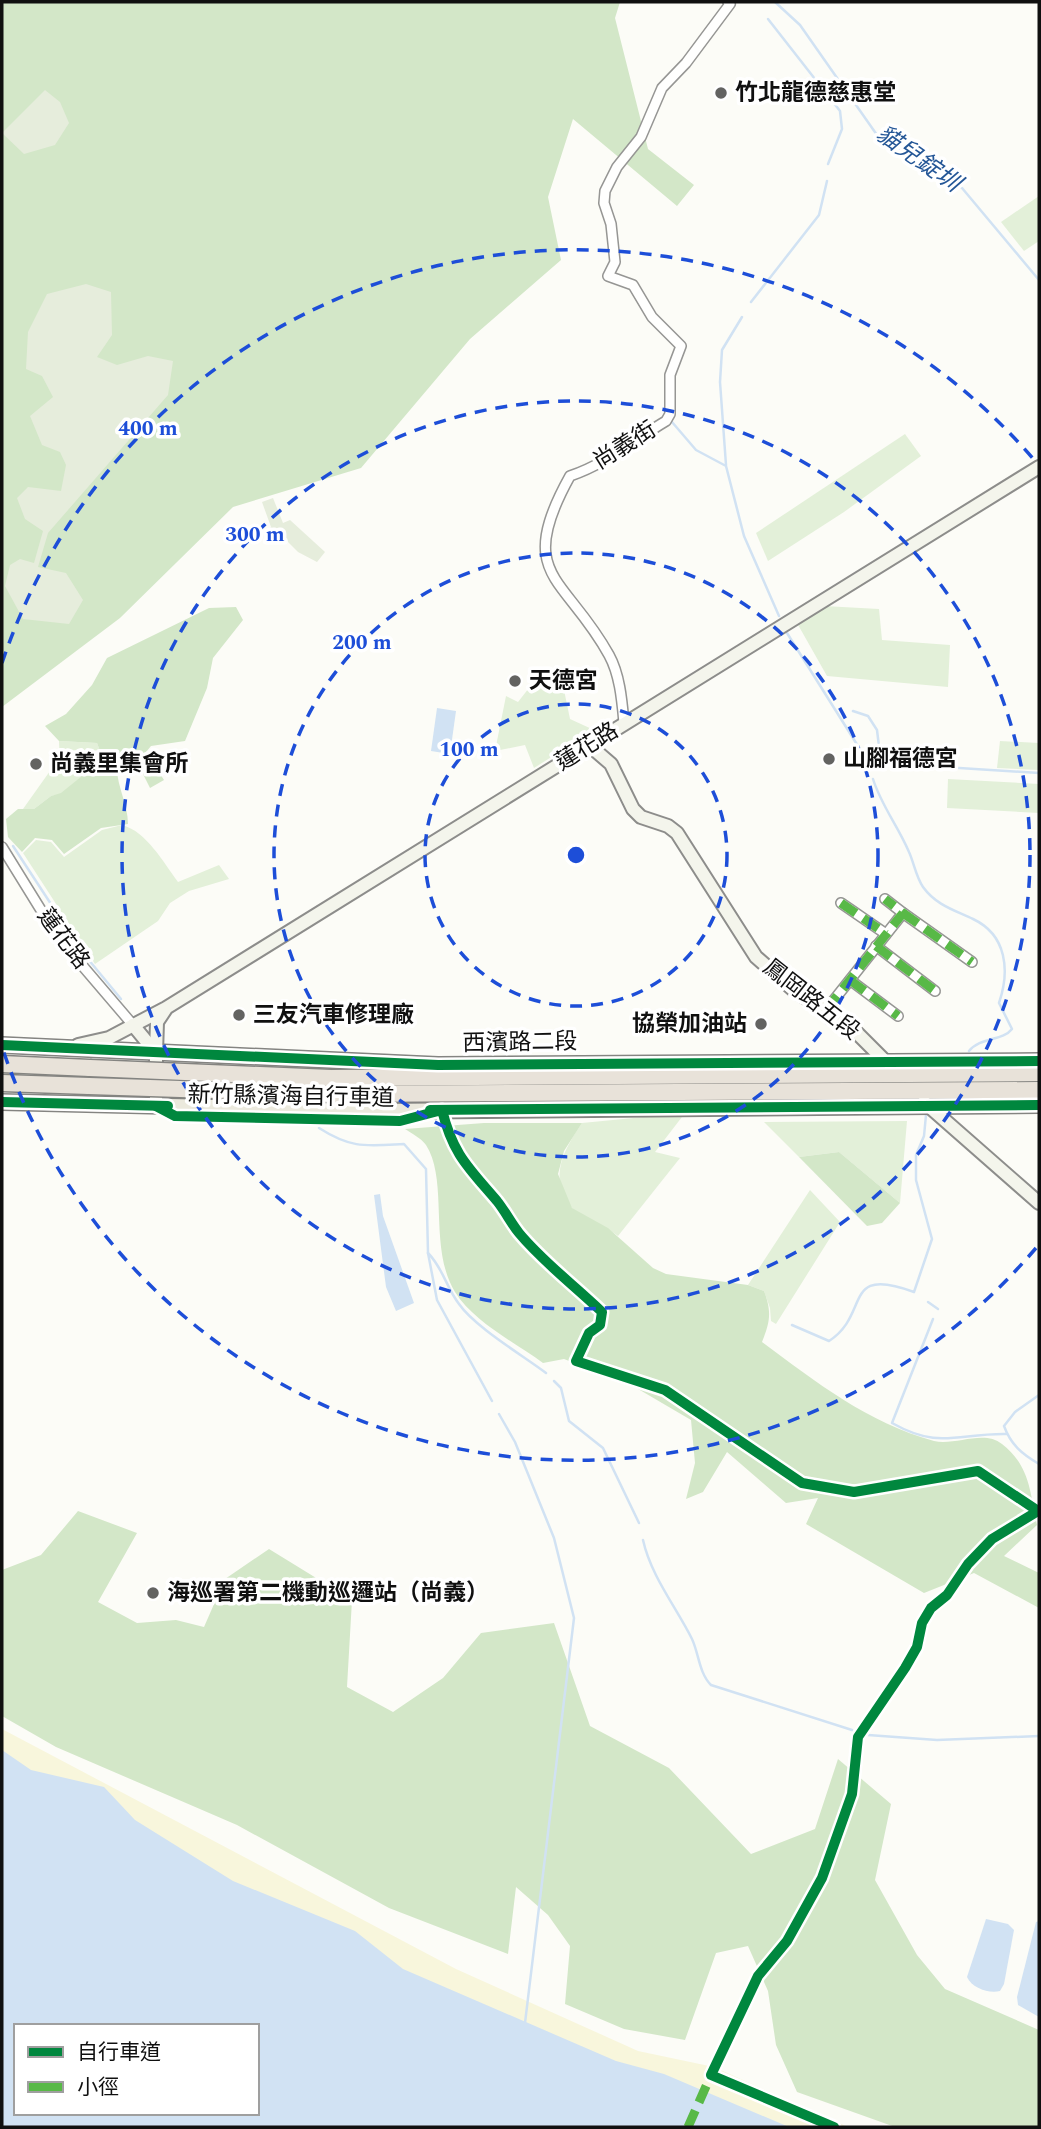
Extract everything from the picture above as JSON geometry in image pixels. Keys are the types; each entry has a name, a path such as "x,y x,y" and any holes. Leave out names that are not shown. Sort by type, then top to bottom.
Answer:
{"highway":[{"path":"2,1064 331,1086 1039,1073"},
{"path":"2,1083 89,1086 1039,1090"}],"main road":[{"name":"西濱路二段","path":"2,1045 438,1065 1039,1061"},
{"path":"2,1102 379,1111 1039,1105"}],"street":[{"name":"尚義街","path":"624,723 622,697 609,655 544,559 544,544 556,501 570,476 591,469 608,459 666,421 670,414 670,375 681,346 652,317 633,285 608,276 615,262 611,224 604,203 605,191 617,167 640,137 663,88 686,63 730,4 728,2"},
{"name":"蓮花路","path":"133,1025 166,1008 1039,467"},
{"name":"鳳岡路五段","path":"589,745 611,764 633,809 640,817 668,826 677,833 756,957 796,992 846,1022 911,1090 1039,1203"},
{"name":"蓮花路","path":"2,847 57,936 156,1053"},
{"path":"885,899 972,962"},
{"path":"841,904 886,934"},
{"path":"826,1010 903,913"},
{"path":"876,946 935,991"},
{"path":"850,980 898,1016"},
{"path":"156,1106 157,1022 166,1008"},
{"path":"64,1048 109,1038 133,1025"}],"green space":[{"path":"2,2 620,2 615,18 648,149 694,185 677,206 573,119 548,197 561,260 470,339 361,468 233,507 120,618 2,707"},
{"path":"45,90 60,102 69,123 55,145 24,154 2,133"},
{"path":"1039,196 1039,241 1024,251 1001,222"},
{"path":"86,284 111,292 112,335 97,357 117,365 148,356 173,361 168,395 48,533 38,567 66,573 83,600 69,624 23,619 5,586 10,565 20,559 34,563 43,531 25,519 17,498 28,487 61,491 66,465 60,452 42,445 30,416 53,397 42,376 26,369 28,332 47,294"},
{"path":"905,434 921,456 844,512 768,561 756,533"},
{"path":"273,498 283,523 290,520 325,552 317,562 298,552 279,533 268,536 267,530 271,527 262,502"},
{"path":"824,606 879,609 882,640 950,645 948,687 827,676 797,623"},
{"path":"236,607 243,620 213,658 207,688 185,741 151,746 146,752 164,780 150,788 136,760 121,751 117,769 128,824 101,828 64,854 52,840 35,838 22,852 8,837 6,819 18,809 34,809 51,796 61,793 103,759 97,743 59,741 45,726 66,714 92,685 107,658 209,608"},
{"path":"536,679 544,688 564,690 570,719 594,730 534,768 525,745 495,751 506,696 518,702"},
{"path":"59,741 97,743 103,759 61,794 51,796 34,809 23,809 50,771 60,769"},
{"path":"1000,741 1039,743 1039,770 997,768"},
{"path":"948,779 1039,784 1039,813 947,808"},
{"path":"122,825 131,828 147,841 178,882 219,865 229,879 189,891 170,903 158,921 95,964 23,853 36,840 51,842 64,857 102,830"},
{"path":"685,1113 655,1152 680,1158 618,1236 571,1207 560,1185 561,1163 569,1143 582,1123"},
{"path":"907,1121 900,1203 839,1152 799,1157 764,1122"},
{"path":"484,1123 582,1123 564,1151 558,1174 572,1208 608,1228 653,1268 666,1274 748,1285 764,1291 769,1317 762,1342 823,1386 865,1412 887,1424 934,1441 987,1438 1002,1444 1024,1471 1037,1525 1004,1556 1039,1573 1039,1608 974,1573 924,1593 806,1524 818,1498 786,1503 727,1452 703,1492 686,1499 695,1463 691,1420 633,1386 564,1359 543,1363 473,1313 455,1292 442,1256 433,1160 424,1142 405,1129"},
{"path":"839,1152 900,1203 882,1223 867,1226 799,1157"},
{"path":"810,1190 840,1222 776,1324 771,1321 764,1291 748,1285"},
{"path":"78,1511 137,1533 98,1602 137,1623 176,1620 204,1627 225,1579 269,1549 352,1600 347,1687 393,1712 443,1678 481,1633 554,1623 590,1726 669,1768 751,1854 815,1829 838,1759 891,1804 875,1880 917,1955 945,1989 1039,2030 1039,2127 895,2127 797,2092 776,2045 768,1991 748,1946 716,1953 685,2040 624,2029 565,2004 570,1946 548,1915 516,1887 508,1954 389,1908 237,1825 56,1747 2,1716 2,1570 41,1555"}],"sand":[{"path":"2,1729 456,1969 638,2051 714,2067 848,2127 629,2127 2,1843"}],"water":[{"path":"437,708 456,711 450,754 431,751"},
{"path":"380,1194 383,1216 414,1303 396,1311 386,1287 374,1195"},
{"path":"2,1750 31,1770 104,1787 135,1820 233,1881 355,1931 403,1969 616,2061 664,2074 789,2127 2,2127"},
{"path":"986,1919 1008,1924 1014,1930 1004,1984 1000,1991 981,1989 967,1977"},
{"path":"1039,1921 1039,2017 1018,2005 1017,1997 1036,1922"}],"waterway":[{"name":"貓兒錠圳","path":"775,2 800,25 877,135 962,188 1039,280"},
{"path":"768,19 840,111 842,129 828,164"},
{"path":"751,302 819,215 827,181"},
{"path":"726,465 720,382 722,350 742,317"},
{"path":"672,422 696,450 726,466 744,536 779,616"},
{"path":"787,633 868,762"},
{"path":"853,711 868,716 877,730 881,763 1039,773"},
{"path":"873,779 880,798 905,842 923,887 940,903 984,926 993,934 1003,955 1005,967 999,1003 1012,1029 1003,1036 979,1043 969,1051"},
{"path":"13,846 83,953 121,999"},
{"path":"792,1325 829,1341 842,1330 866,1289 876,1284 891,1285 914,1292 932,1239 916,1180 916,1155 924,1136 926,1115"},
{"path":"319,1128 341,1140 360,1145 404,1144 426,1169 428,1253 437,1300 492,1401"},
{"path":"428,1253 466,1313 546,1373"},
{"path":"928,1302 938,1309"},
{"path":"933,1319 892,1423 923,1436 936,1438 1007,1434"},
{"path":"554,1381 561,1388 569,1421 603,1448 639,1523"},
{"name":"貓兒錠圳","path":"1039,1395 1015,1412 1004,1426 1018,1448 1039,1464"},
{"path":"499,1414 515,1442 554,1538 574,1618 525,2023"},
{"path":"643,1540 652,1566 692,1639 702,1669 711,1685 852,1730"},
{"path":"868,1735 937,1740 1039,1736"}],"marked path":[{"path":"826,1010 903,913 885,899"},
{"path":"841,903 886,934"},
{"path":"903,913 972,962"},
{"path":"876,946 935,991"},
{"path":"850,980 898,1016"},
{"path":"688,2127 711,2075"}],"cycle path":[{"path":"2,1045 438,1065 1039,1061"},
{"path":"2,1102 168,1106"},
{"path":"430,1110 1039,1105"},
{"name":"新竹縣濱海自行車道","path":"156,1106 175,1116 400,1121 442,1110 451,1139 463,1160 519,1233 548,1264 602,1312 600,1325 589,1333 576,1361 665,1390 802,1483 854,1492 978,1471 1038,1511 992,1539 968,1564 947,1595 931,1608 922,1623 917,1647 858,1737 852,1794 822,1878 787,1941 758,1976 711,2075 834,2127"}],"place":[{"name":"竹北龍德慈惠堂","path":"721,93"},
{"name":"天德宮","path":"515,681"},
{"name":"山腳福德宮","path":"829,759"},
{"name":"尚義里集會所","path":"36,764"},
{"name":"三友汽車修理廠","path":"239,1015"},
{"name":"協榮加油站","path":"761,1024"},
{"name":"海巡署第二機動巡邏站（尚義）","path":"153,1593"}]}
